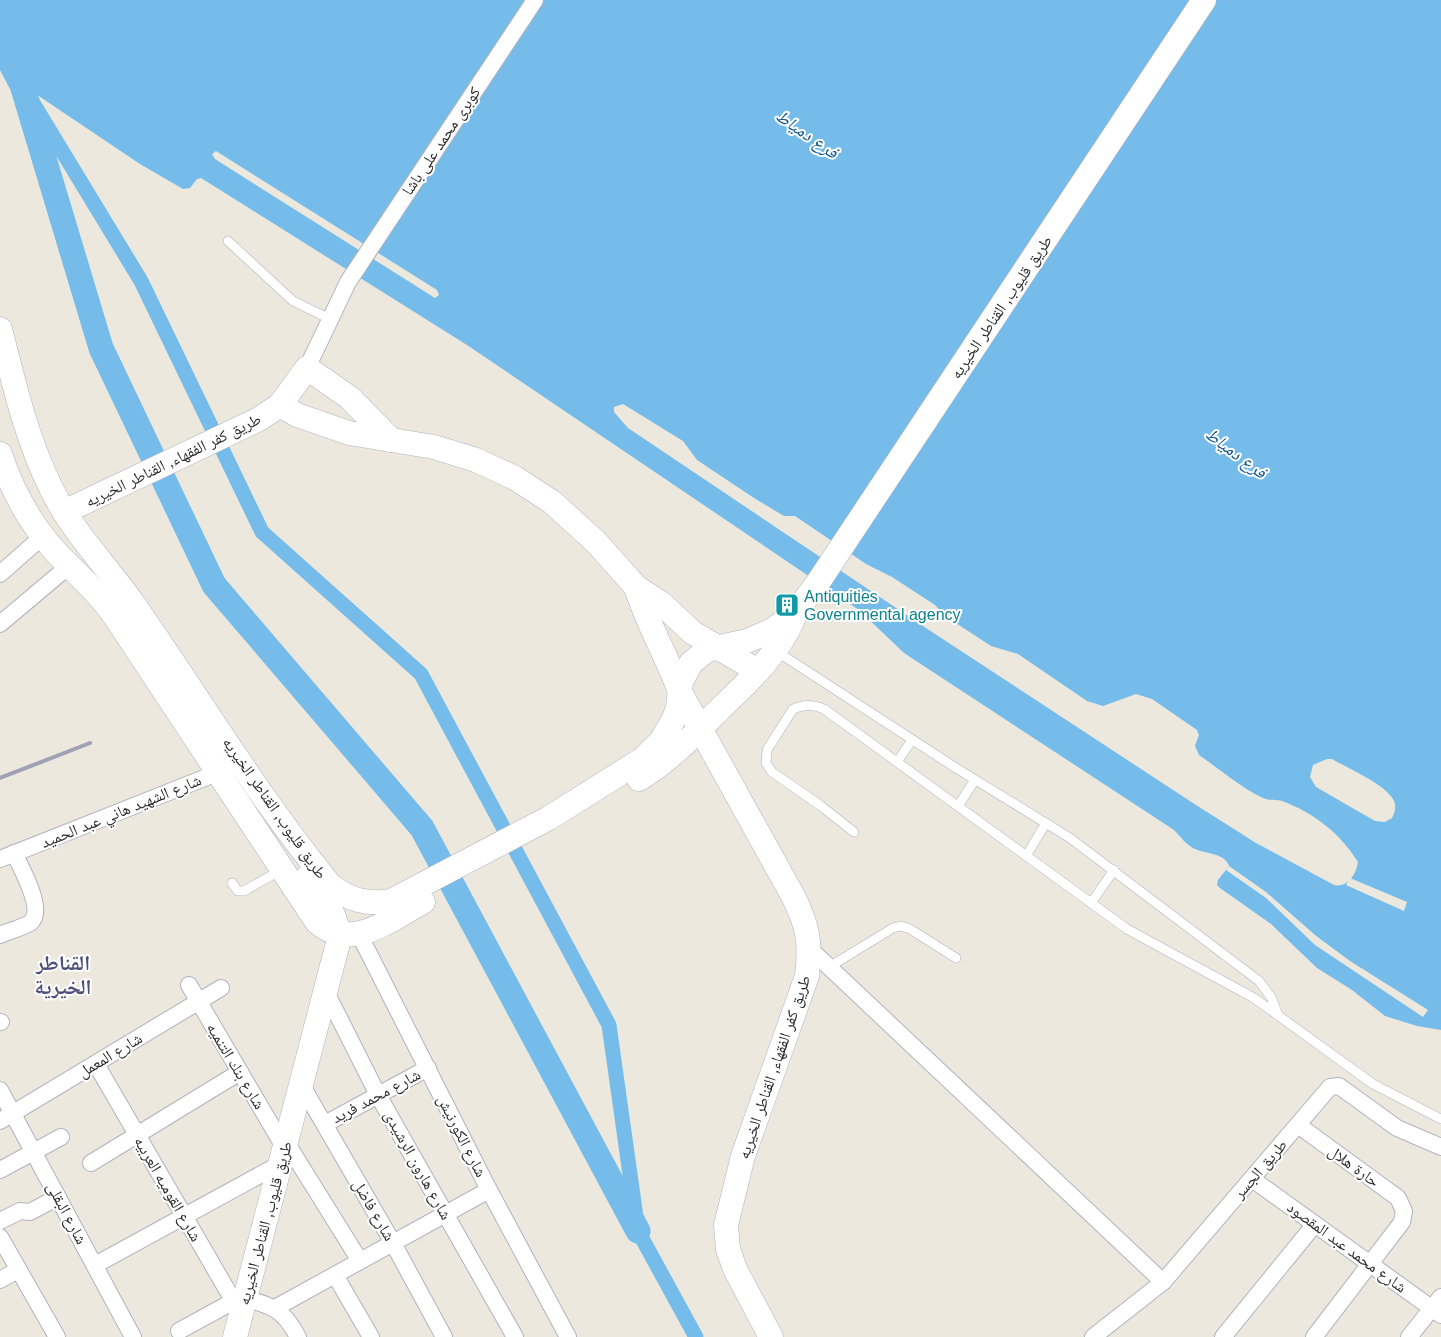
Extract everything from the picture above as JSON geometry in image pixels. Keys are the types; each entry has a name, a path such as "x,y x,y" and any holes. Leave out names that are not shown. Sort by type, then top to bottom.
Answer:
{"main road":[{"name":"طريق قليوب, القناطر الخيريه","path":"0,329 33,446 48,484 64,512 131,601 265,798 330,885 340,893 363,902 375,904 391,901 551,823 653,770 700,730 758,671 776,651 795,613 817,584 1204,0"},
{"name":"طريق كفر الفقهاء, القناطر الخيريه","path":"64,512 258,419 280,405 307,368"},
{"path":"307,368 350,398 391,440"},
{"name":"طريق كفر الفقهاء, القناطر الخيريه","path":"280,405 297,415 349,433 434,447 476,460 515,478 552,502 596,542 636,587 660,603 693,633 758,671"},
{"name":"طريق قليوب, القناطر الخيريه","path":"0,454 17,498 43,536 94,589 114,615 317,922 349,934 383,924 551,823 632,766 652,751 674,719 681,682 690,663 703,653 718,647 760,636 795,613"},
{"name":"طريق كفر الفقهاء, القناطر الخيريه","path":"636,587 645,615 667,657 680,692 801,913 808,931 810,949 807,976 742,1156 726,1225 728,1250 735,1269 771,1337"},
{"path":"265,798 268,818 349,934"},
{"name":"طريق قليوب, القناطر الخيريه","path":"235,1337 239,1305 283,1151 325,990 349,934"}],"street":[{"name":"كوبرى محمد على باشا","path":"348,282 535,0"},
{"name":"طريق كفر الفقهاء, القناطر الخيريه","path":"307,368 348,282"},
{"path":"0,574 43,536"},
{"path":"0,624 70,565"},
{"name":"شارع الشهيد هاني عبد الحميد","path":"7,856 217,773 240,759"},
{"path":"0,935 30,923 36,913 35,902 7,856"},
{"name":"شارع الكورنيش","path":"349,934 428,1068 566,1337"},
{"path":"810,949 1163,1282"},
{"name":"شارع بنك التنميه","path":"188,985 240,1072 283,1151 360,1261"},
{"name":"شارع المعمل","path":"6,1117 221,988"},
{"name":"شارع هارون الرشيدى","path":"325,990 378,1095 515,1337"},
{"name":"شارع القوميه العربيه","path":"96,1064 184,1217 239,1305"},
{"name":"شارع محمد فريد","path":"325,1124 428,1068"},
{"path":"91,1163 240,1072"},
{"name":"شارع فاضل","path":"301,1084 393,1243 444,1337"},
{"name":"طريق الجسر","path":"1093,1337 1163,1282 1327,1089 1339,1086 1397,1128 1441,1148"},
{"name":"شارع البقلى","path":"0,1090 6,1117 34,1152 133,1337"},
{"name":"حارة هلال","path":"1298,1125 1398,1198 1404,1211 1402,1222 1371,1264"},
{"path":"0,1170 61,1137"},
{"path":"94,1265 184,1217 283,1151"},
{"name":"شارع محمد عبد المقصود","path":"1252,1179 1371,1264 1438,1307"},
{"path":"179,1331 239,1305 275,1308 489,1190"},
{"path":"0,1221 20,1211 30,1212 58,1197"},
{"path":"1223,1337 1315,1224"},
{"path":"0,1237 57,1337"},
{"path":"1314,1337 1371,1264"},
{"path":"0,1280 18,1270"},
{"path":"335,1275 370,1337"},
{"path":"1408,1337 1438,1307"},
{"path":"275,1308 287,1318 298,1337"}],"lane":[{"path":"228,241 293,301 330,319"},
{"path":"776,651 912,740 1070,838 1259,981 1271,997 1278,1016"},
{"path":"854,832 822,806 768,768 765,754 782,724 793,709 798,706 811,704 818,706 1150,944 1234,986 1373,1084 1441,1119"},
{"path":"897,762 912,740"},
{"path":"958,806 975,780"},
{"path":"1026,856 1046,823"},
{"path":"232,883 238,891 244,891 281,870"},
{"path":"1091,903 1114,870"},
{"path":"829,967 893,928 901,926 910,929 956,958"}],"water":[{"name":"فرع دمياط","path":"0,0 1441,0 1441,1030 1417,1026 1385,1016 1352,990 1317,968 1271,924 1220,888 1217,885 1218,880 1229,866 1224,859 1215,854 1192,848 1174,830 904,653 859,610 467,345 201,178 197,179 190,188 183,189 140,164 0,70","holes":["216,151 437,290 439,295 435,298 215,159 212,154","623,404 683,441 697,460 754,498 784,516 795,516 866,564 892,577 935,605 945,616 991,646 1018,654 1087,701 1103,706 1136,694 1152,699 1197,730 1199,735 1195,746 1199,755 1256,794 1265,799 1280,800 1294,806 1325,825 1343,842 1358,862 1353,876 1343,884 1334,885 1256,843 1196,805 929,630 628,428 614,412 614,407","1327,759 1332,759 1382,787 1395,804 1392,818 1385,822 1375,821 1316,787 1310,777 1313,765"]}],"pier":[{"path":"1229,866 1266,892 1315,935 1350,961 1428,1010 1423,1017 1315,945 1266,898 1226,870"},
{"path":"1350,878 1407,902 1404,911 1346,885"}],"building":[{"path":"785,595 789,598 779,608 777,607"}],"waterway":[{"path":"0,43 22,85 101,348 214,585 422,828 638,1231"},
{"path":"22,85 141,281 262,532 421,674 609,1025 638,1231 696,1337"}],"railway":[{"path":"0,778 90,743"}],"place":[{"name":"Antiquities Governmental agency","path":"787,605"}],"district":[{"name":"القناطر الخيرية","path":"63,974"}]}
